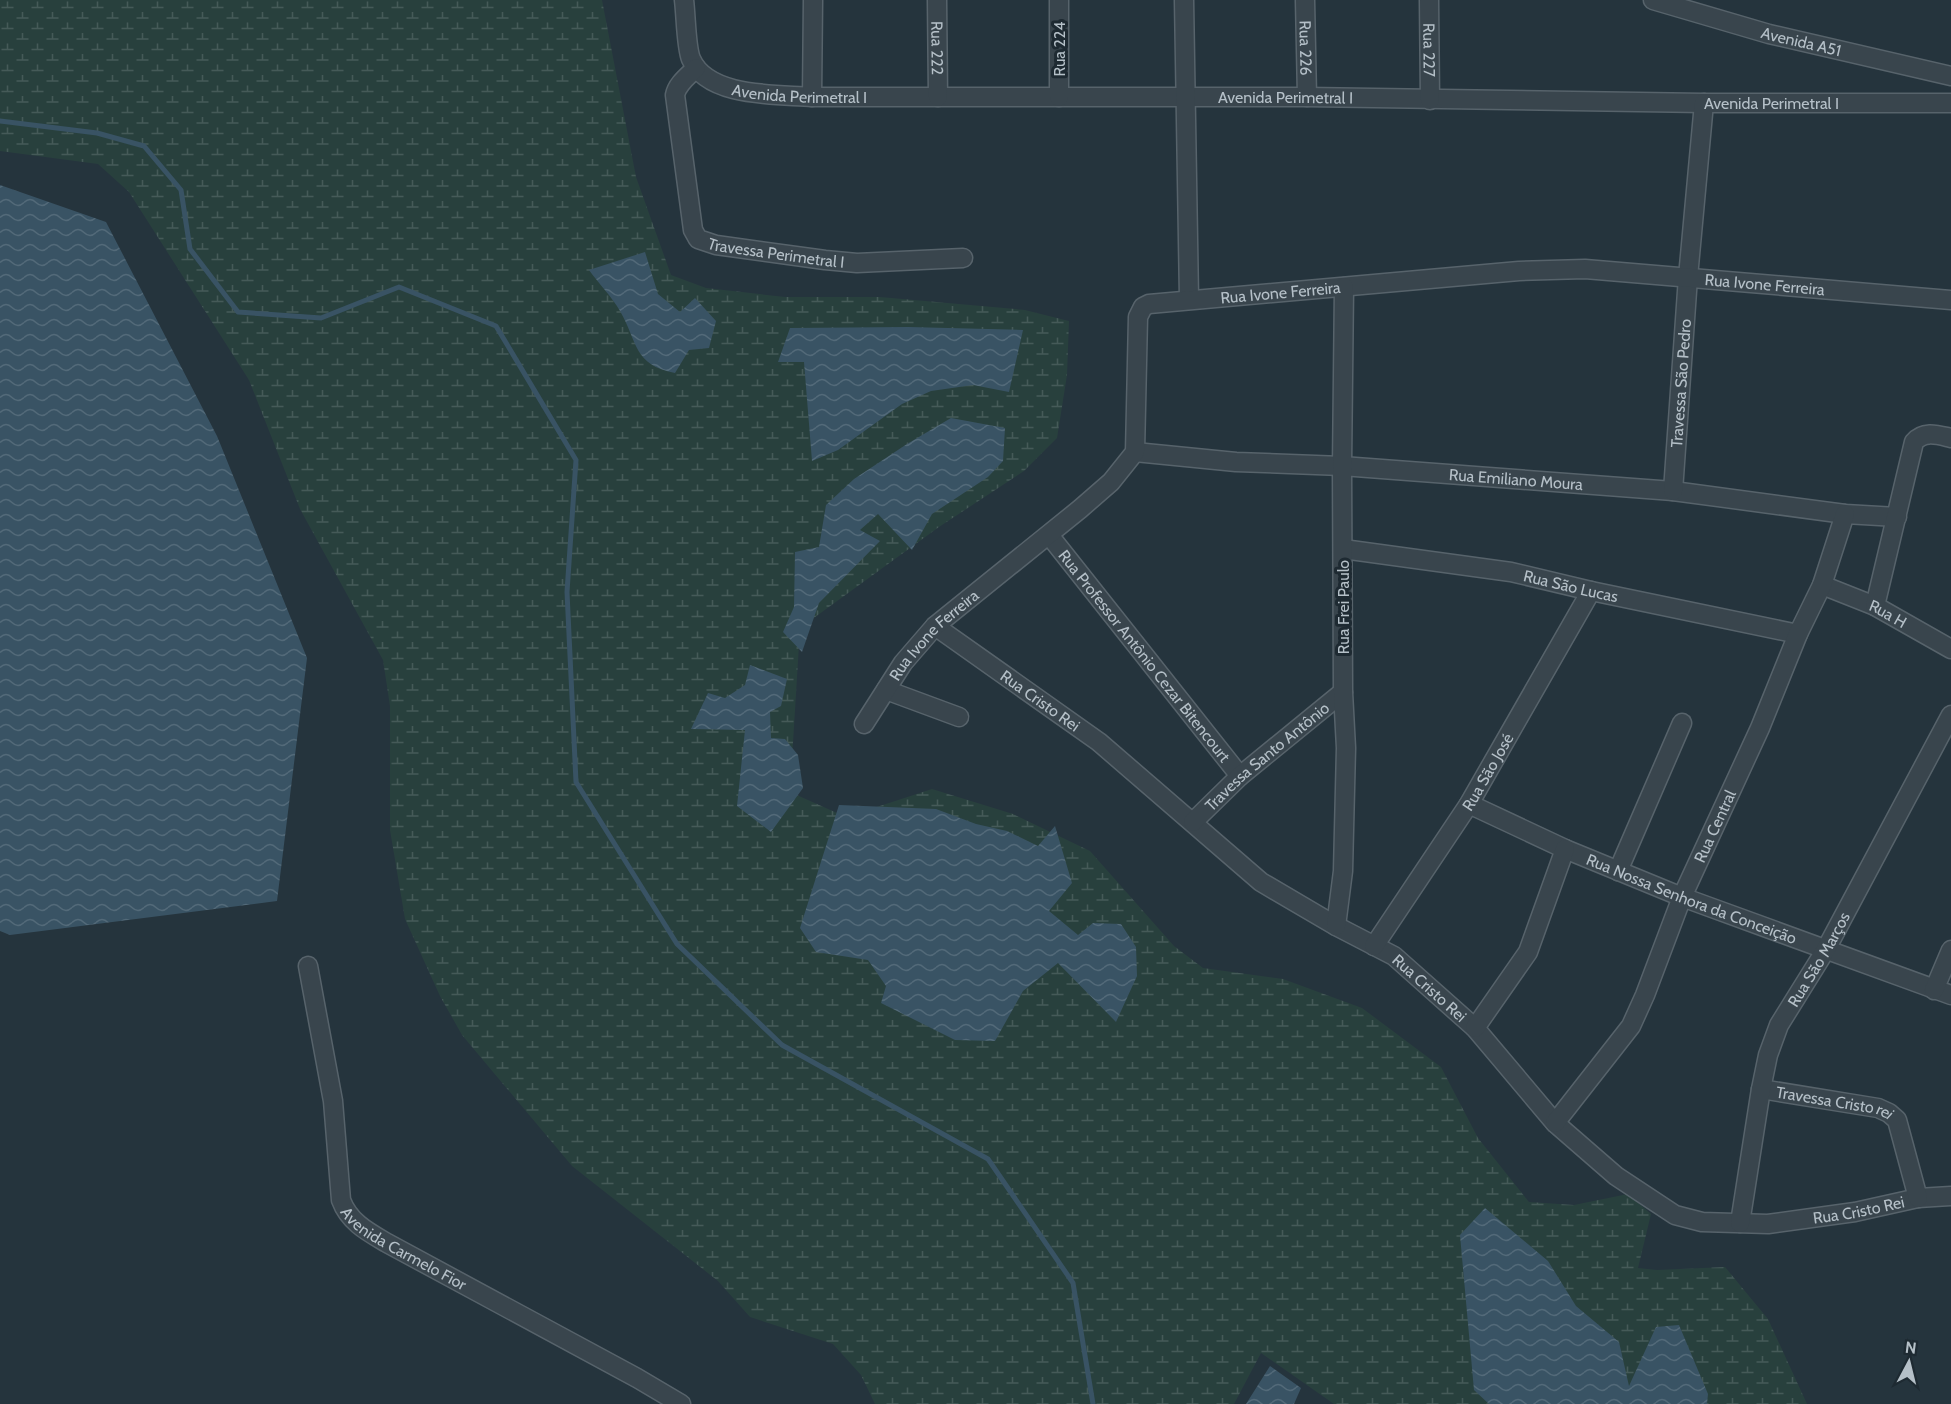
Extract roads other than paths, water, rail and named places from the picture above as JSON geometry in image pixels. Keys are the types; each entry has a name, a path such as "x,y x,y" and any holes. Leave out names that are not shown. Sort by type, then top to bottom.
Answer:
{"street":[{"path":"684,0 690,50"},
{"path":"690,0 690,57 696,68"},
{"path":"813,0 813,97"},
{"name":"Rua 222","path":"937,0 938,97"},
{"name":"Rua 224","path":"1059,0 1059,97"},
{"path":"1184,0 1189,299"},
{"name":"Rua 226","path":"1305,0 1307,97"},
{"name":"Rua 227","path":"1429,0 1430,100"},
{"name":"Avenida A51","path":"1653,0 1769,34 1951,76"},
{"name":"Avenida Perimetral I","path":"696,68 707,80 738,90 813,97 1307,97 1704,103 1951,103"},
{"name":"Travessa Perimetral I","path":"696,68 676,90 675,95 693,230 698,239 716,245 755,252 857,263 963,258"},
{"name":"Travessa São Pedro","path":"1673,491 1688,277 1704,103"},
{"name":"Rua Ivone Ferreira","path":"864,724 903,663 935,626 1111,482 1135,452 1136,335 1140,311 1149,303 1557,269 1688,277 1951,300"},
{"name":"Rua Frei Paulo","path":"1336,926 1343,871 1346,748 1343,692 1342,466 1344,287"},
{"path":"1875,606 1911,453 1917,438 1930,434 1951,438"},
{"name":"Rua Emiliano Moura","path":"1135,452 1236,462 1342,466 1673,491 1845,514 1897,517"},
{"name":"Rua Central","path":"1556,1123 1630,1026 1645,995 1682,897 1760,728 1798,634 1822,585 1845,514"},
{"name":"Rua Professor Antônio Cezar Bitencourt","path":"1049,535 1240,776"},
{"name":"Rua São Lucas","path":"1343,549 1511,572 1798,634"},
{"name":"Rua H","path":"1822,585 1875,606 1951,649"},
{"name":"Rua São José","path":"1374,946 1469,804 1591,591"},
{"name":"Rua Cristo Rei","path":"935,626 1099,742 1261,882 1336,926 1394,956 1475,1028 1556,1123 1616,1176 1675,1215 1702,1222 1768,1224 1855,1212 1918,1198 1951,1196"},
{"path":"886,690 959,717"},
{"name":"Travessa Santo Antônio","path":"1193,822 1240,776 1343,692"},
{"name":"Rua São Marços","path":"1740,1223 1761,1089 1768,1055 1779,1025 1825,951 1951,715"},
{"path":"1618,871 1682,723"},
{"name":"Rua Nossa Senhora da Conceição","path":"1469,804 1565,849 1682,897 1943,993"},
{"path":"1475,1028 1528,952 1565,849"},
{"path":"1943,993 1951,950"},
{"name":"Avenida Carmelo Fior","path":"308,966 333,1101 341,1200 344,1209 354,1221 387,1243 627,1372 681,1404"},
{"name":"Travessa Cristo rei","path":"1761,1089 1878,1108 1888,1113 1897,1120 1918,1198"}],"water":[{"path":"0,185 106,222 217,436 307,658 277,901 10,935 0,931"},
{"path":"645,252 658,294 680,312 695,298 716,321 709,348 689,350 675,373 651,364 638,351 617,306 589,270"},
{"path":"908,327 1023,330 1009,392 973,385 931,391 902,404 838,450 812,461 804,362 778,362 790,328"},
{"path":"951,418 1005,428 1003,461 988,477 932,514 912,550 878,514 860,530 880,541 819,603 802,652 783,632 794,607 795,552 819,547 826,505 854,479"},
{"path":"750,665 787,679 781,706 770,712 771,738 785,739 798,755 803,788 771,832 737,806 745,730 691,729 708,693 725,698 745,685"},
{"path":"839,805 936,809 976,824 1007,831 1038,846 1055,826 1072,883 1049,911 1078,935 1093,923 1121,924 1136,947 1137,976 1116,1022 1058,963 1023,991 995,1041 955,1040 881,1003 886,986 868,960 816,952 800,928"},
{"path":"1485,1208 1548,1261 1576,1306 1619,1342 1629,1386 1656,1327 1679,1325 1708,1394 1707,1404 1489,1404 1474,1390 1460,1235"},
{"path":"1270,1366 1301,1388 1294,1404 1246,1404"}],"waterway":[{"path":"0,121 97,133 144,146 181,190 190,249 238,312 321,318 399,287 496,326 576,460 567,592 576,782 677,944 782,1045 988,1159 1073,1283 1093,1404"}]}
